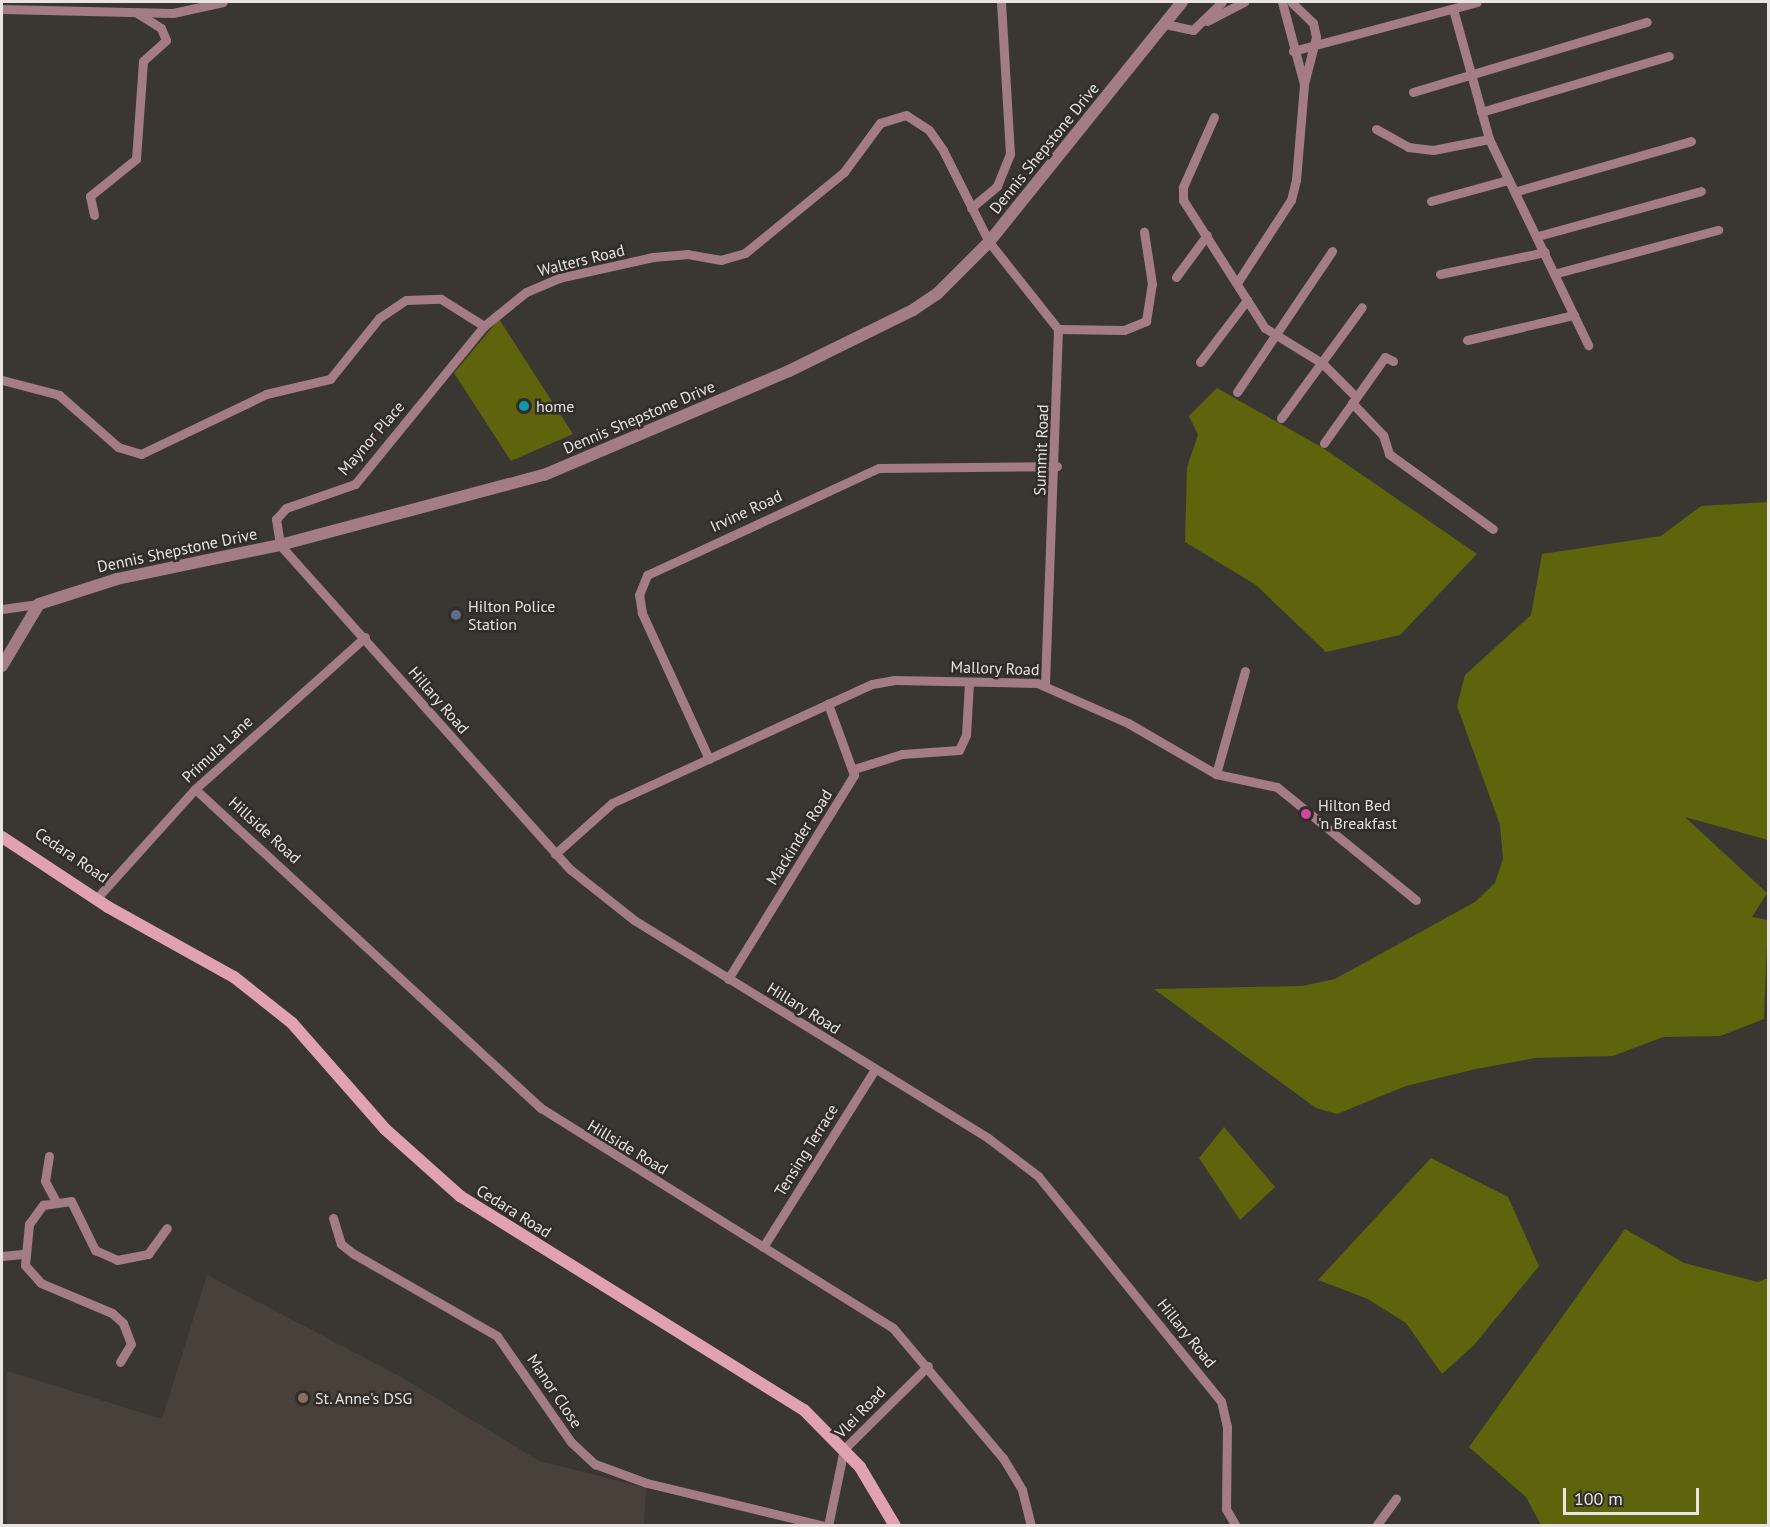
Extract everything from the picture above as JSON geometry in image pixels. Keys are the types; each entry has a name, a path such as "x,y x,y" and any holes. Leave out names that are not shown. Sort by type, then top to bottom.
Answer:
{"main road":[{"name":"Cedara Road","path":"2,829 98,896"},
{"name":"Cedara Road","path":"2,837 121,911 234,977 292,1023 385,1129 460,1196 774,1387 844,1449 895,1526"}],"street":[{"path":"2,9 173,13 223,2"},
{"path":"971,208 997,186 1010,154 1001,2"},
{"name":"Dennis Shepstone Drive","path":"39,604 117,579 280,545 544,475 789,371 913,310 937,294 989,242 1182,2"},
{"path":"1197,27 1222,2"},
{"path":"1165,24 1180,31 1197,27 1244,2"},
{"path":"1282,2 1293,51 1304,84"},
{"path":"1237,284 1291,200 1304,84 1314,46 1313,23 1291,2"},
{"path":"1293,51 1477,2"},
{"path":"1453,9 1489,139 1557,273 1588,345"},
{"path":"94,215 90,196 136,159 143,61 166,40 161,28 137,13"},
{"path":"1413,92 1647,22"},
{"path":"1481,112 1669,56"},
{"name":"Walters Road","path":"484,326 526,292 559,278 673,254 721,260 745,253 783,217 836,180 880,123 899,114 929,130 989,242"},
{"path":"1214,117 1182,194 1247,300 1278,336 1322,363 1383,435 1389,454 1493,530"},
{"path":"1376,129 1408,147 1433,150 1489,139"},
{"path":"1516,191 1691,141"},
{"path":"1431,201 1508,180"},
{"path":"1538,236 1701,190"},
{"path":"1557,273 1718,230"},
{"path":"989,242 1058,329 1124,330 1146,321 1152,284 1144,232"},
{"path":"1176,276 1207,235"},
{"path":"1237,392 1278,336 1332,250"},
{"path":"1440,274 1545,252"},
{"path":"2,380 59,395 126,452 141,454 266,394 330,379 379,318 406,300 441,299 484,326"},
{"path":"1200,362 1247,300"},
{"path":"1281,418 1362,307"},
{"path":"1467,340 1574,315"},
{"name":"Maynor Place","path":"280,545 276,524 281,511 355,484 484,326"},
{"name":"Summit Road","path":"1045,684 1057,466 1058,329"},
{"path":"1324,443 1385,357 1393,361"},
{"name":"Irvine Road","path":"709,759 642,613 639,595 647,575 879,468 1057,466"},
{"name":"Hillary Road","path":"280,545 365,637 555,854 634,920 1024,1163 1200,1372 1225,1410 1226,1509 1236,1526"},
{"path":"2,609 39,604"},
{"path":"2,666 39,604"},
{"name":"Primula Lane","path":"98,896 195,789 365,637"},
{"path":"1216,774 1245,671"},
{"name":"Mallory Road","path":"555,854 600,810 828,704 895,680 1045,684 1216,774 1284,792 1416,900"},
{"path":"828,704 854,769 902,754 959,750 966,735 969,683"},
{"name":"Mackinder Road","path":"728,979 854,769"},
{"name":"Hillside Road","path":"195,789 266,849 513,1087 577,1134 893,1328 928,1366 1016,1477 1031,1526"},
{"name":"Tensing Terrace","path":"763,1247 875,1069"},
{"path":"49,1156 45,1181 55,1200"},
{"path":"120,1362 132,1344 123,1323 112,1313 41,1283 22,1254 29,1224 55,1200 71,1201 95,1251 117,1260 148,1254 167,1228"},
{"name":"Manor Close","path":"333,1218 341,1244 354,1254 497,1336 571,1442 596,1464 647,1483 827,1526"},
{"path":"2,1256 22,1254"},
{"name":"Vlei Road","path":"827,1526 844,1449 928,1366"},
{"path":"1376,1526 1396,1498"}],"shaded area":[{"path":"499,319 573,434 511,461 454,373"},
{"path":"1217,388 1323,448 1477,554 1400,635 1326,652 1256,585 1185,542 1187,467 1198,435 1189,416"},
{"path":"1768,502 1768,840 1685,817 1767,893 1752,917 1768,920 1764,1019 1720,1036 1663,1037 1613,1056 1535,1058 1476,1069 1406,1086 1337,1114 1316,1108 1154,989 1302,986 1335,979 1475,902 1495,883 1503,859 1500,825 1457,706 1465,675 1531,615 1542,554 1661,536 1701,506"},
{"path":"1224,1127 1275,1187 1240,1220 1199,1158"},
{"path":"1431,1158 1508,1197 1539,1266 1474,1345 1442,1374 1406,1323 1368,1299 1318,1280"},
{"path":"1625,1229 1684,1263 1758,1282 1768,1278 1768,1525 1541,1525 1526,1497 1469,1447"},
{"name":"St. Anne's DSG","path":"207,1275 403,1378 539,1461 646,1488 644,1525 7,1525 7,1371 162,1419"}],"place":[{"name":"home","path":"524,406"},
{"name":"Hilton Police Station","path":"456,615"},
{"name":"Hilton Bed 'n Breakfast","path":"1306,814"},
{"name":"St. Anne's DSG","path":"303,1398"}]}
